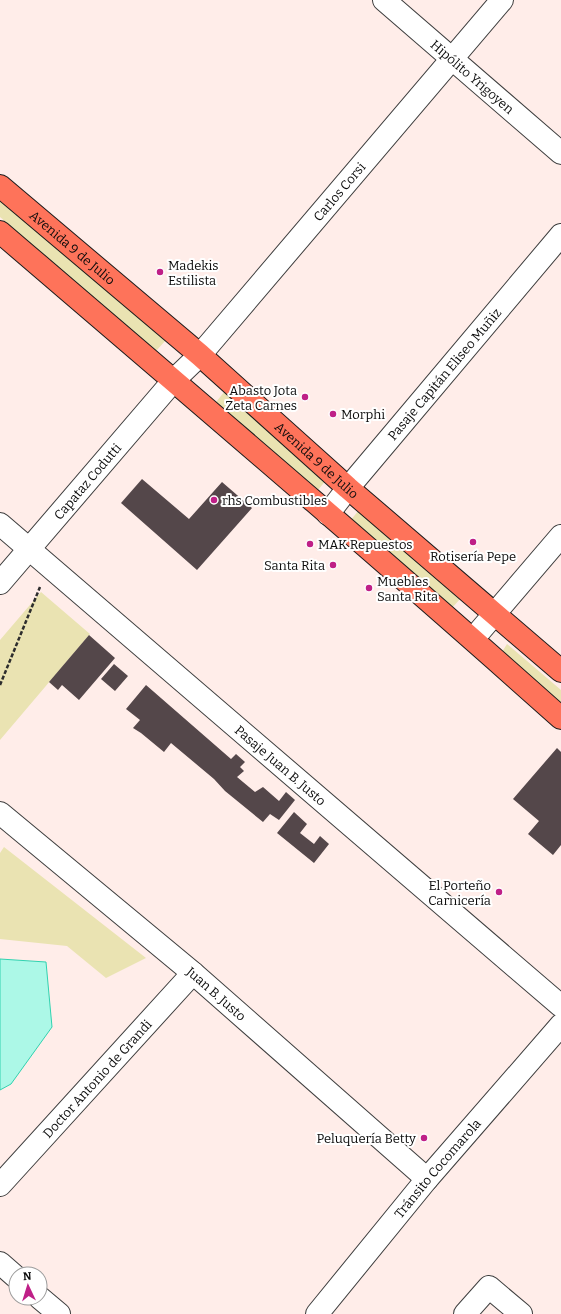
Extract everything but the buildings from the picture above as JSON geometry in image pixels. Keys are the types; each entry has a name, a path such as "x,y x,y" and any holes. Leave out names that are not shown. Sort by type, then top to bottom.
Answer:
{"main road":[{"name":"Avenida 9 de Julio","path":"0,186 200,355 348,488 561,671"},
{"path":"0,232 174,380 473,639 561,718"}],"street":[{"name":"Hipólito Yrigoyen","path":"384,0 561,153"},
{"name":"Carlos Corsi","path":"174,380 200,355 451,58 502,0"},
{"name":"Pasaje Capitán Eliseo Muñiz","path":"328,514 348,488 561,235"},
{"name":"Capataz Codutti","path":"0,583 174,380"},
{"name":"Pasaje Juan B. Justo","path":"0,524 561,1006"},
{"path":"473,639 561,536"},
{"name":"Juan B. Justo","path":"0,814 193,973 427,1180"},
{"name":"Doctor Antonio de Grandi","path":"0,1184 193,973"},
{"name":"Tránsito Cocomarola","path":"317,1314 427,1180 561,1025"},
{"path":"0,1263 8,1270"},
{"path":"465,1314 489,1287 521,1314"},
{"path":"48,1305 59,1314"}],"path":[{"path":"0,684 49,566"}],"shaded area":[{"path":"0,198 166,340 156,351 0,217"},
{"path":"225,391 327,479 318,490 216,402"},
{"path":"359,510 461,598 451,609 350,521"},
{"path":"41,592 90,634 0,740 0,640"},
{"path":"507,644 561,690 561,703 502,652"},
{"path":"4,847 146,958 106,978 67,946 0,939 0,853"}],"water":[{"path":"0,959 46,962 52,1027 11,1084 0,1090"}],"place":[{"name":"Madekis Estilista","path":"160,272"},
{"name":"Abasto Jota Zeta Carnes","path":"305,397"},
{"name":"Morphi","path":"333,414"},
{"name":"rhs Combustibles","path":"214,500"},
{"name":"Rotisería Pepe","path":"473,542"},
{"name":"MAK Repuestos","path":"310,544"},
{"name":"Santa Rita","path":"333,565"},
{"name":"Muebles Santa Rita","path":"369,588"},
{"name":"El Porteño Carnicería","path":"499,892"},
{"name":"Peluquería Betty","path":"424,1138"}]}
